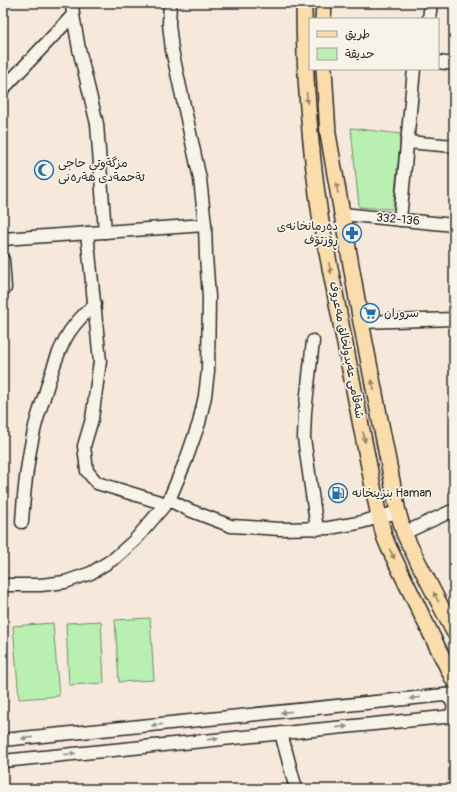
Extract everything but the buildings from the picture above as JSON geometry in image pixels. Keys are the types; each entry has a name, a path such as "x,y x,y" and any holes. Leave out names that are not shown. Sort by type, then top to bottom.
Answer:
{"main road":[{"name":"شەقامی عەبدولخالق مەعروف","path":"304,3 305,78 311,150 321,222 380,518 389,548 454,681"},
{"path":"323,18 324,3"},
{"name":"شەقامی عەبدولخالق مەعروف","path":"324,70 328,134 360,322 398,512 404,533 454,632"}],"street":[{"path":"72,3 79,49 97,124 105,232"},
{"path":"3,585 52,584 75,579 91,573 123,552 167,502 186,460 198,423 206,391 208,371 209,297 205,225 200,179 172,50 169,24 170,3"},
{"path":"429,18 431,3"},
{"path":"3,88 73,15"},
{"path":"439,62 454,64"},
{"path":"400,220 414,70"},
{"path":"407,142 454,146"},
{"name":"332-136","path":"342,214 454,224"},
{"path":"3,239 205,225"},
{"path":"87,234 100,361 92,419 84,446 87,471 97,483 167,502 231,526 280,529 317,529 344,526 380,518 398,512"},
{"path":"3,260 5,288"},
{"path":"22,522 24,491 34,429 55,362 62,345 71,330 82,316 95,304"},
{"path":"360,322 454,318"},
{"path":"313,341 305,412 304,438 317,529"},
{"path":"404,533 454,510"},
{"path":"3,740 449,695 454,710 452,716 3,761"},
{"path":"281,733 296,789"},
{"path":"51,735 53,756"}],"green space":[{"path":"351,128 401,134 393,209 359,207"},
{"path":"150,618 154,680 119,682 115,620"},
{"path":"101,621 104,683 69,685 66,623"},
{"path":"53,623 59,696 19,699 13,626"}],"place":[{"name":"مزگةوتی حاجی ئةحمةدی هةرەنی","path":"44,170"},
{"name":"دەرمانخانەی ڕۆزتۆف","path":"352,233"},
{"name":"سروران","path":"370,313"},
{"name":"بنزینخانە Haman","path":"338,493"}]}
